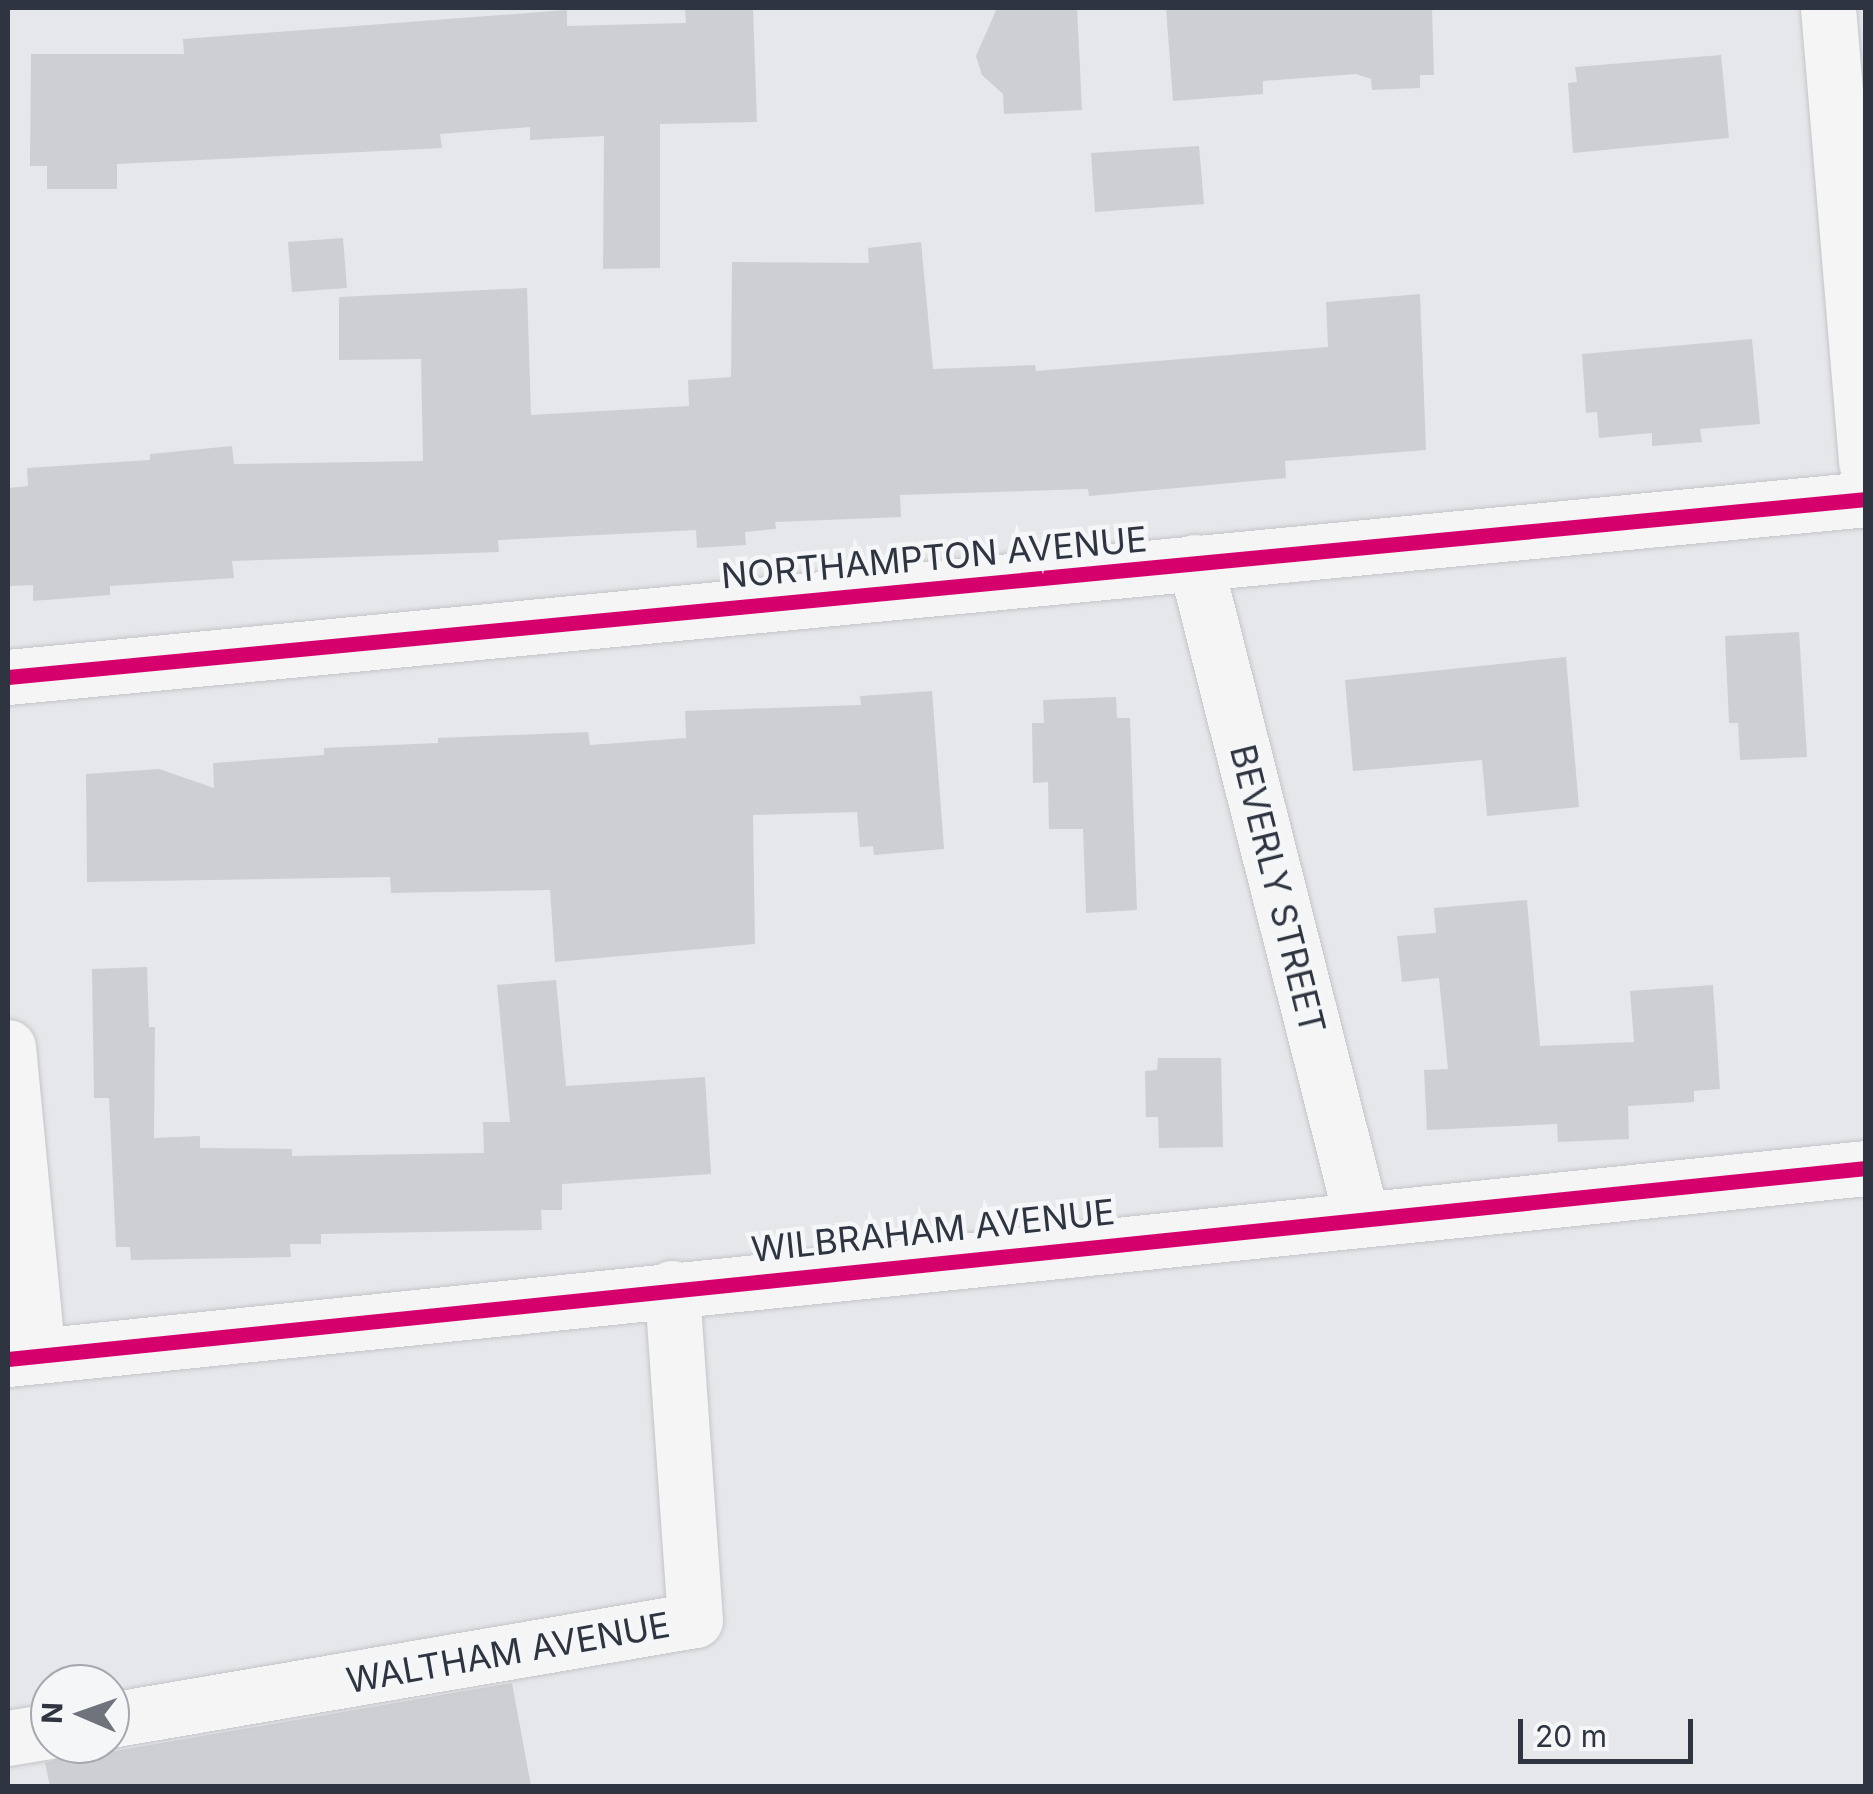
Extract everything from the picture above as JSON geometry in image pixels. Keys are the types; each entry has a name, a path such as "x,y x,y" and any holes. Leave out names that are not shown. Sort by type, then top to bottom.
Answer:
{"street":[{"path":"1828,8 1866,462"},
{"name":"NORTHAMPTON AVENUE","path":"8,677 1866,499"},
{"name":"BEVERLY STREET","path":"1195,562 1360,1216"},
{"path":"8,1046 23,1357"},
{"name":"WILBRAHAM AVENUE","path":"23,1357 1360,1216 1866,1168"},
{"name":"WALTHAM AVENUE","path":"130,1717 695,1620 672,1288"}],"building":[{"path":"685,8 753,8 757,122 660,124 660,268 603,269 604,136 530,140 530,127 440,134 442,148 117,164 117,189 47,189 47,166 30,166 31,54 184,54 183,39 567,10 567,26 686,23"},
{"path":"997,8 1077,8 1082,110 1004,114 1003,94 982,75 976,56"},
{"path":"1166,8 1432,8 1434,75 1420,75 1420,88 1372,90 1371,79 1356,74 1263,81 1263,94 1173,101"},
{"path":"1721,55 1729,138 1573,153 1568,83 1577,82 1575,67"},
{"path":"1199,146 1204,204 1095,212 1091,153"},
{"path":"343,238 347,288 292,292 288,242"},
{"path":"921,242 933,369 1035,365 1036,371 1328,347 1326,302 1420,294 1426,450 1285,461 1286,478 1089,496 1088,489 900,495 901,517 775,522 776,529 745,532 746,545 697,548 696,530 498,540 499,552 232,561 234,578 110,586 110,595 33,601 33,585 8,586 8,488 28,486 27,468 150,460 150,454 232,446 234,464 423,461 421,359 339,360 339,297 527,288 531,415 689,406 688,380 731,377 732,262 869,263 868,248"},
{"path":"1752,339 1760,424 1700,429 1702,442 1652,446 1652,433 1599,438 1597,412 1586,413 1582,354"},
{"path":"1799,632 1807,757 1740,760 1738,723 1729,723 1725,636"},
{"path":"1566,657 1579,807 1487,816 1482,760 1353,771 1345,680"},
{"path":"932,691 944,849 874,855 873,846 860,847 857,812 753,815 755,944 555,962 550,890 391,893 390,877 87,882 86,774 159,769 214,788 213,763 324,755 324,748 438,743 438,738 588,732 590,745 686,738 685,711 861,705 860,696"},
{"path":"1116,697 1117,718 1130,718 1137,910 1086,913 1083,829 1049,829 1048,782 1033,783 1032,723 1044,723 1043,700"},
{"path":"1527,900 1540,1046 1634,1042 1630,991 1713,985 1720,1089 1694,1091 1694,1102 1628,1106 1629,1139 1558,1142 1557,1124 1427,1130 1424,1070 1448,1069 1439,978 1402,982 1397,936 1436,933 1434,908"},
{"path":"147,967 149,1027 155,1027 154,1138 200,1136 200,1148 292,1149 292,1156 484,1153 483,1122 510,1122 497,985 556,980 566,1086 705,1077 711,1174 562,1184 562,1210 541,1210 542,1230 321,1234 321,1244 290,1244 291,1257 131,1260 130,1247 116,1247 109,1098 94,1098 92,969"},
{"path":"1158,1058 1221,1058 1223,1147 1159,1148 1158,1117 1146,1117 1145,1071 1157,1070"},
{"path":"512,1683 531,1786 50,1786 45,1764 130,1764 130,1748"}],"cycle path":[{"path":"8,677 1866,499"},
{"path":"8,1359 1866,1168"}]}
